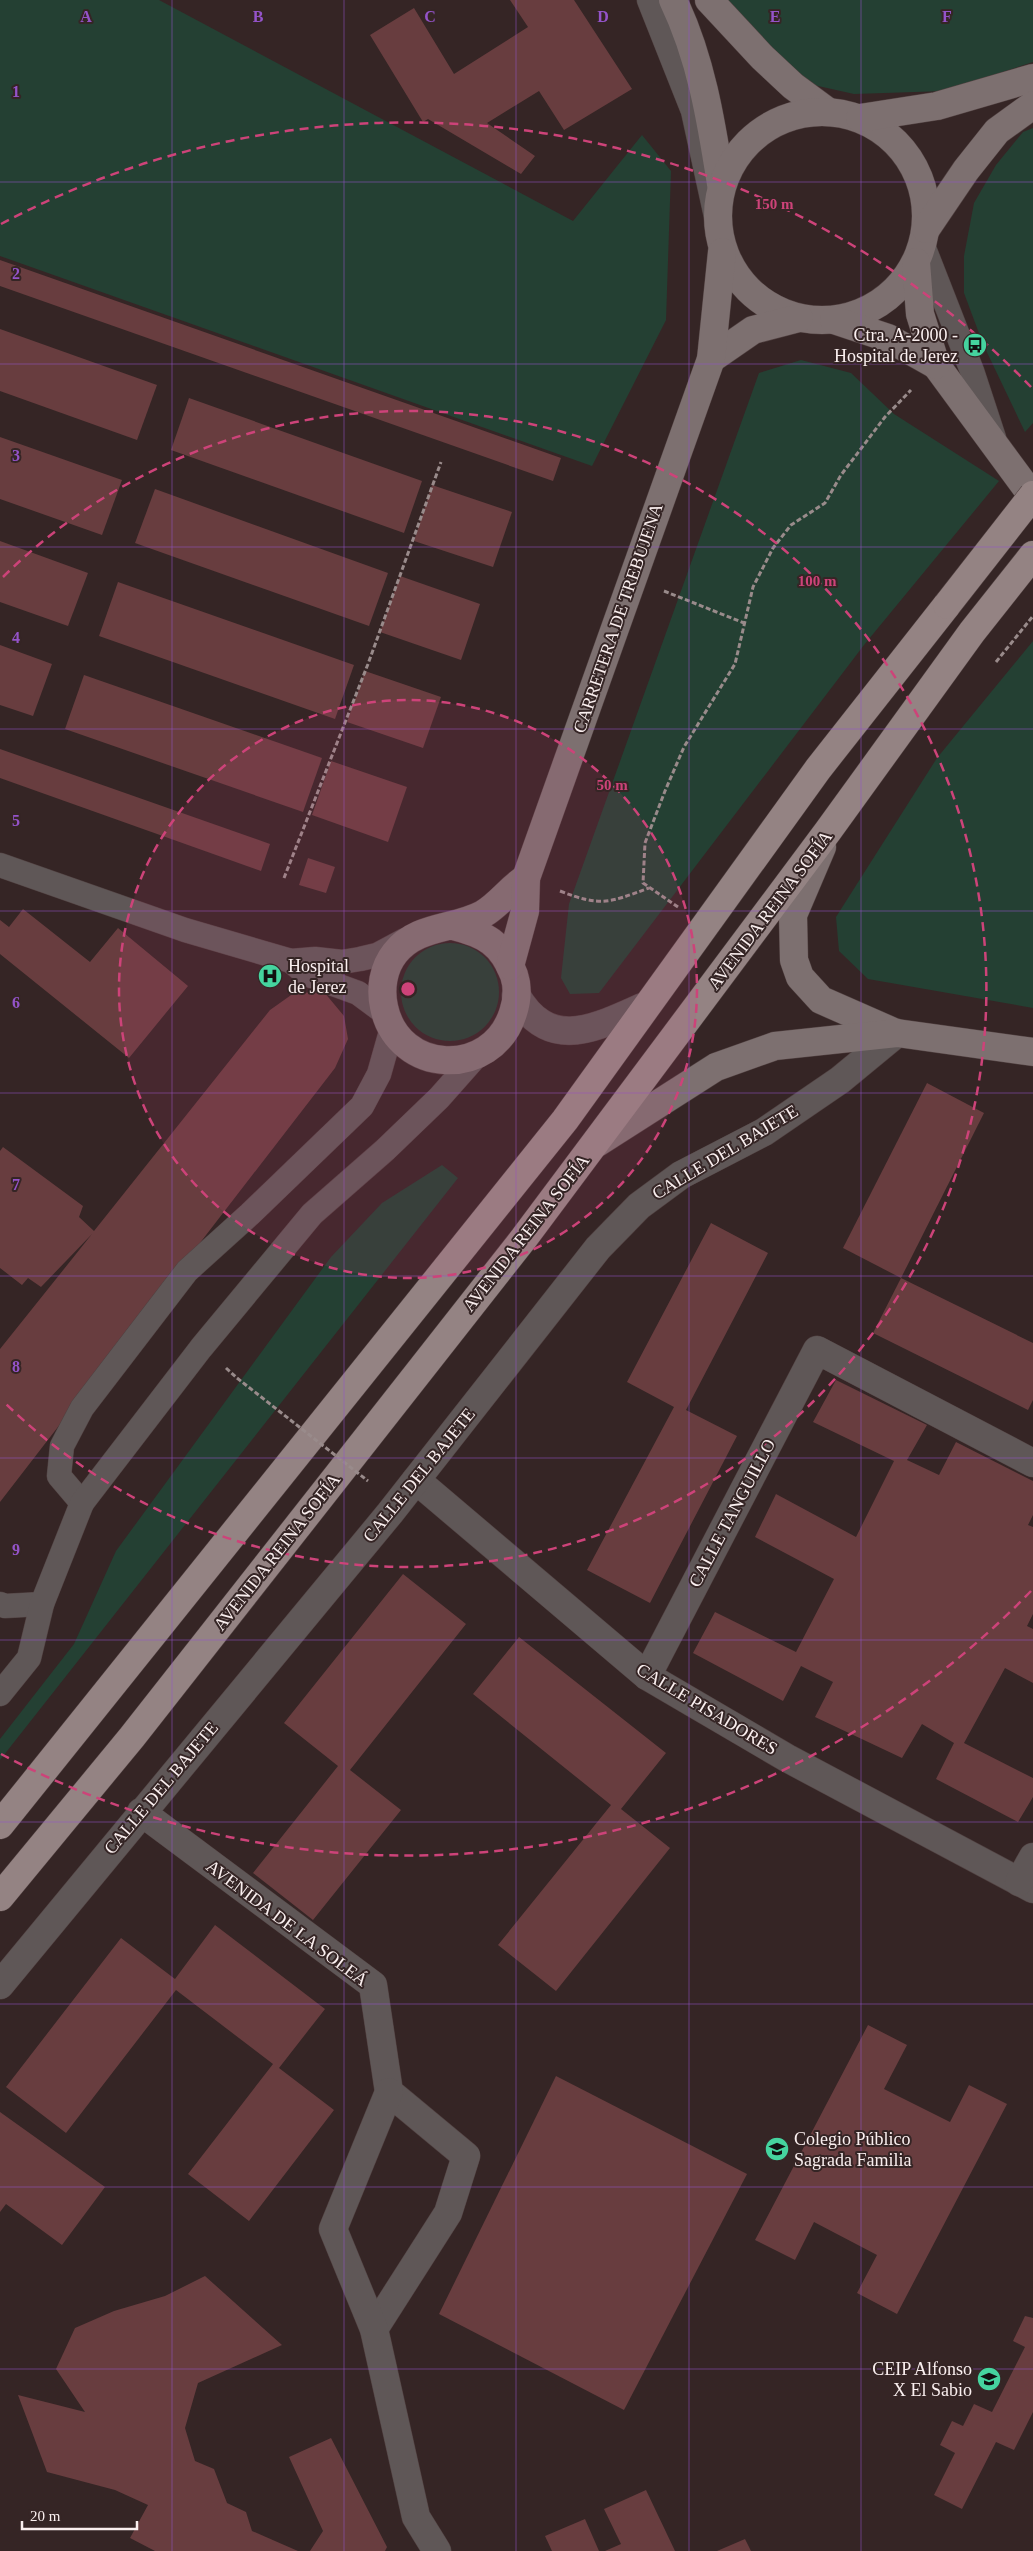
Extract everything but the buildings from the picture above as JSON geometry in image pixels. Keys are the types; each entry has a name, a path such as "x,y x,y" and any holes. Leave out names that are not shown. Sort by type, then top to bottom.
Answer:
{"main road":[{"path":"673,0 687,30 704,84 721,184 717,221 722,252 740,282 766,305 799,318"},
{"path":"709,0 762,57 794,86 827,111"},
{"path":"860,118 936,106 1033,78"},
{"path":"834,320 867,310 896,290 966,170 997,131 1033,105"},
{"path":"0,1825 565,1120 704,924 818,769 1033,496 999,454 936,365 920,314 925,194 913,162 890,136 860,118 827,111 793,115 762,129 737,153 721,184"},
{"name":"CARRETERA DE TREBUJENA","path":"510,966 525,911 526,878 631,578 711,359 722,252"},
{"path":"711,359 753,330 799,318 834,320 888,338 936,365"},
{"name":"AVENIDA REINA SOFÍA","path":"0,1897 138,1729 596,1143 828,831 972,632 1033,555"},
{"path":"828,831 793,915 794,960 800,977 821,1000 897,1033"},
{"name":"CARRETERA DE TREBUJENA","path":"453,926 474,931 494,942 508,960 516,981 516,995 510,1024 496,1042 478,1054 457,1061 434,1060 414,1051 397,1037 388,1020 381,996 384,973 394,954 410,938 431,929 453,926 497,906 518,883 526,878"},
{"path":"596,1143 716,1067 776,1046 897,1033 1033,1052"}],"street":[{"path":"516,995 523,1007 536,1022 554,1030 590,1030 647,1005"},
{"name":"CALLE DEL BAJETE","path":"0,1985 416,1480 598,1248 639,1206 682,1175 764,1132 840,1080 897,1033"},
{"name":"CALLE TANGUILLO","path":"646,1676 818,1350 1033,1463"},
{"name":"CALLE PISADORES","path":"416,1480 646,1676 787,1758 1026,1885"},
{"name":"AVENIDA DE LA SOLEÁ","path":"141,1812 373,1985 389,2092"},
{"path":"1026,1885 1033,1857"},
{"path":"374,2329 448,2213 466,2156 389,2092 332,2229 374,2329 416,2517 437,2551"}],"lane":[{"path":"648,0 693,111 717,221"},
{"path":"922,245 972,371 999,454"},
{"path":"0,864 185,930 291,961 315,959 342,962 360,959 377,955 410,938"},
{"path":"82,1503 58,1476 62,1446 82,1408 187,1271 250,1214 362,1106 379,1074 388,1020 358,993 306,974 291,961"},
{"path":"0,1694 29,1658 42,1604 82,1503 201,1348 312,1214 439,1098 478,1054"},
{"path":"0,1604 5,1606 42,1604"}],"path":[{"path":"704,924 643,883 645,843 684,747 735,664 753,587 772,548 791,525 825,504 841,474 885,417 936,365"},
{"path":"284,878 368,664 441,462"},
{"path":"631,578 744,623"},
{"path":"1009,645 1033,616"},
{"path":"526,878 581,899 602,903 649,888"},
{"path":"237,1378 368,1482"}],"green space":[{"path":"0,0 159,0 573,221 642,135 671,171 666,320 592,466 0,256"},
{"path":"722,0 1033,0 1033,62 945,91 854,94 778,77"},
{"path":"1033,128 1033,423 1025,432 983,344 964,293 964,256 974,203 996,165 1023,132"},
{"path":"801,360 851,373 894,414 999,481 864,645 599,993 570,994 561,978 569,904 759,373"},
{"path":"1033,641 1033,1008 868,979 839,951 836,917 937,758"},
{"path":"450,943 469,947 484,958 495,973 499,992 495,1011 484,1026 469,1037 450,1041 431,1037 416,1026 405,1011 401,992 405,973 416,958 431,947"},
{"path":"442,1165 458,1178 0,1760 0,1739 74,1644 116,1551 331,1257 382,1203"}],"place":[{"name":"Ctra. A-2000 - Hospital de Jerez","path":"975,345"},
{"name":"Hospital de Jerez","path":"270,976"},
{"name":"Colegio Público Sagrada Familia","path":"777,2149"},
{"name":"CEIP Alfonso X El Sabio","path":"989,2379"}]}
